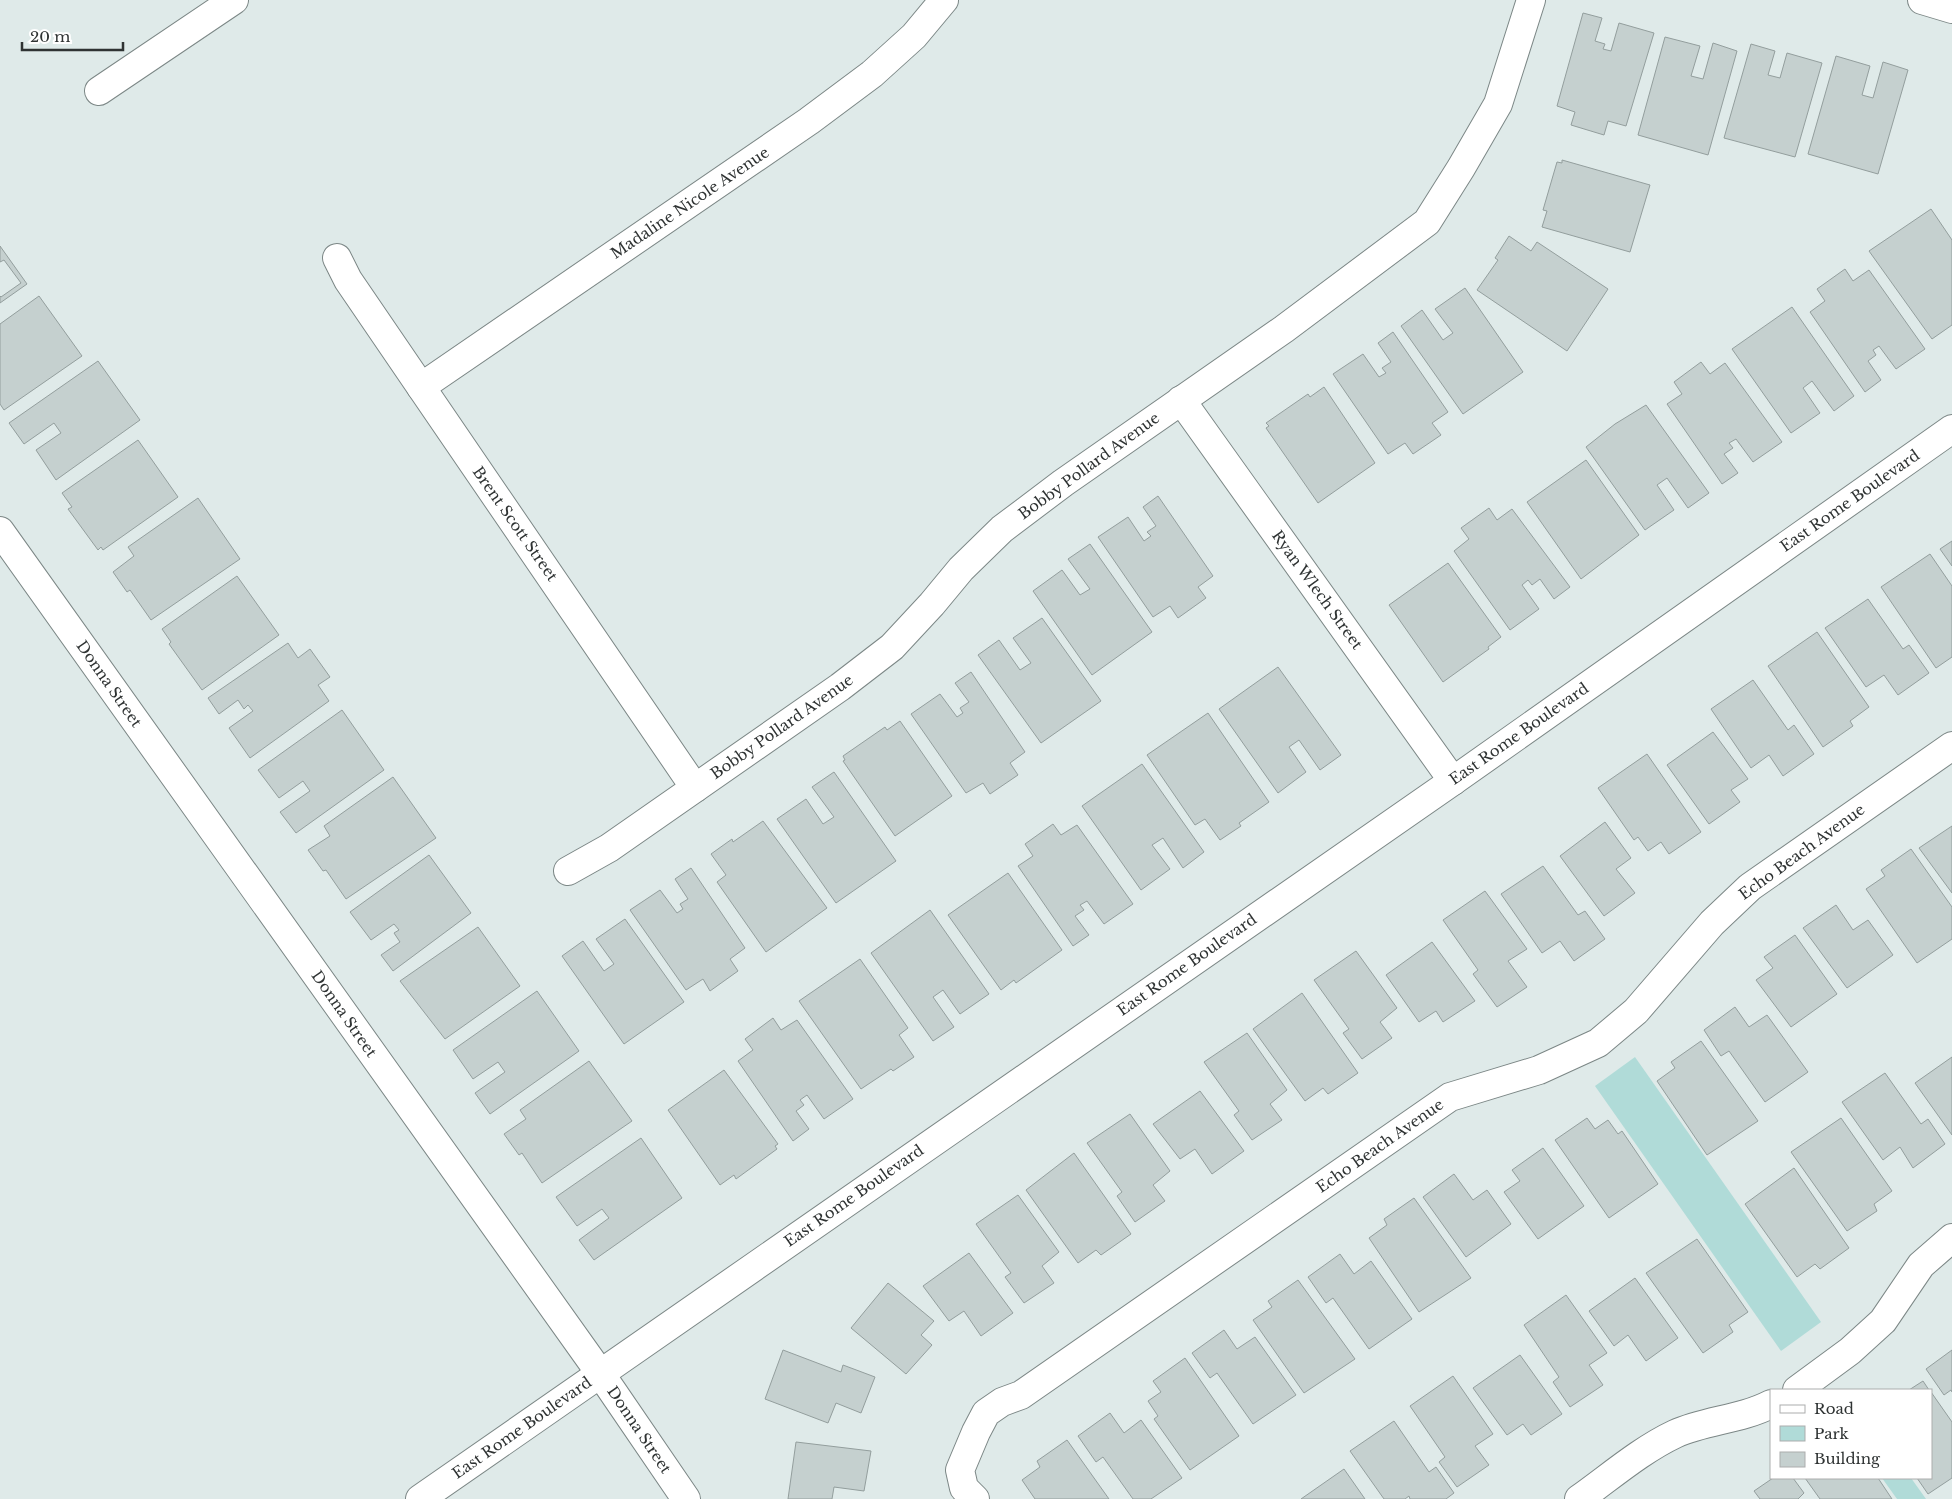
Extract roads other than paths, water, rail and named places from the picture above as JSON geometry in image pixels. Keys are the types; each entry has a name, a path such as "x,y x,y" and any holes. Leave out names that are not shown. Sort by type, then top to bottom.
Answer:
{"street":[{"path":"99,91 234,0"},
{"name":"Madaline Nicole Avenue","path":"420,387 809,121 872,74 914,36 944,0"},
{"name":"Bobby Pollard Avenue","path":"568,871 609,848 840,687 892,647 961,569 1002,529 1181,400 1284,329 1428,222 1462,168 1498,104 1531,0"},
{"path":"1922,0 1952,9"},
{"name":"Brent Scott Street","path":"336,258 348,280 420,387 695,788"},
{"name":"Ryan Wlech Street","path":"1181,400 1453,780"},
{"name":"East Rome Boulevard","path":"420,1499 1453,780 1952,429"},
{"name":"Donna Street","path":"0,531 600,1373 686,1499"},
{"name":"Echo Beach Avenue","path":"975,1499 964,1488 960,1470 986,1413 1002,1402 1021,1395 1450,1097 1540,1070 1598,1043 1636,1012 1712,923 1750,887 1952,746"},
{"path":"1798,1389 1850,1351 1883,1321 1921,1265 1952,1238"},
{"path":"1579,1499 1675,1434 1703,1424 1736,1419 1770,1404"}]}
